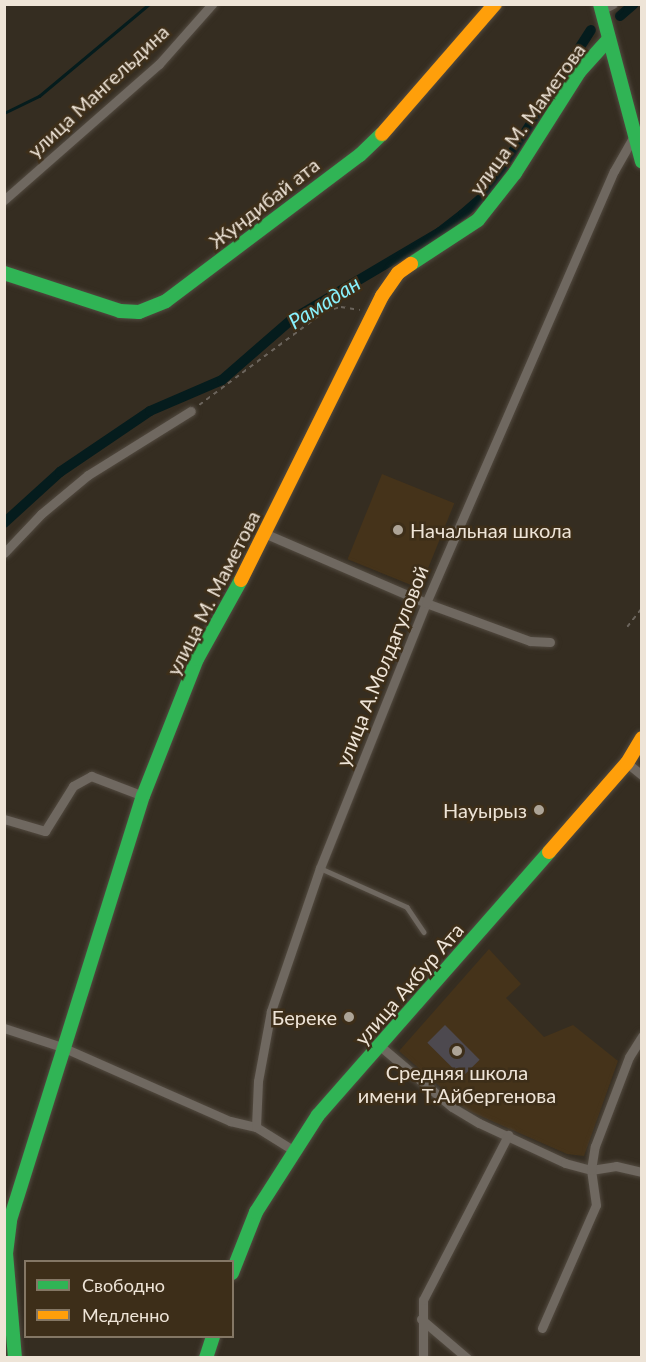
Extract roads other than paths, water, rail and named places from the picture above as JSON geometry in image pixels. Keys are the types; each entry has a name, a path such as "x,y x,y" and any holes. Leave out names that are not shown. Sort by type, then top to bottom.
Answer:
{"street":[{"name":"улица Мангельдина","path":"4,200 159,64 212,4"},
{"name":"Жундибай ата","path":"4,273 120,311 139,312 166,301 360,155 406,110 495,4"},
{"path":"604,6 609,40 639,149"},
{"name":"улица М. Маметова","path":"15,1358 6,1254 10,1220 62,1047 143,796 197,659 266,534 374,312 398,273 478,220 515,173 579,72 609,40"},
{"name":"улица А.Молдагуловой","path":"256,1126 258,1081 271,1011 320,868 426,603 614,171 639,149"},
{"path":"4,553 41,514 88,475 191,411"},
{"path":"266,534 426,603 530,641 550,642"},
{"name":"улица Акбур Ата","path":"234,1268 256,1212 318,1115 627,763 642,738"},
{"path":"627,763 642,775"},
{"path":"4,819 45,831 73,786 91,776 143,796"},
{"path":"4,1028 62,1047 230,1121 256,1126 294,1150"},
{"path":"542,1328 596,1205 591,1170 600,1135 629,1057 642,1036"},
{"path":"380,1046 452,1107 565,1163 591,1170 616,1166 642,1172"},
{"path":"423,1358 421,1319 423,1300 508,1135"},
{"path":"421,1319 467,1358"},
{"path":"206,1358 212,1338"}],"lane":[{"path":"320,868 407,907 424,932"}],"waterway":[{"path":"4,113 39,96 149,4"},
{"name":"Рамадан","path":"620,16 634,4"},
{"name":"Рамадан","path":"4,523 60,472 150,411 222,380 291,320 440,232 463,214 485,195 591,30"}],"place":[{"name":"Начальная школа","path":"398,530"},
{"name":"Науырыз","path":"539,810"},
{"name":"Береке","path":"349,1017"},
{"name":"Средняя школа имени Т.Айбергенова","path":"457,1051"}]}
